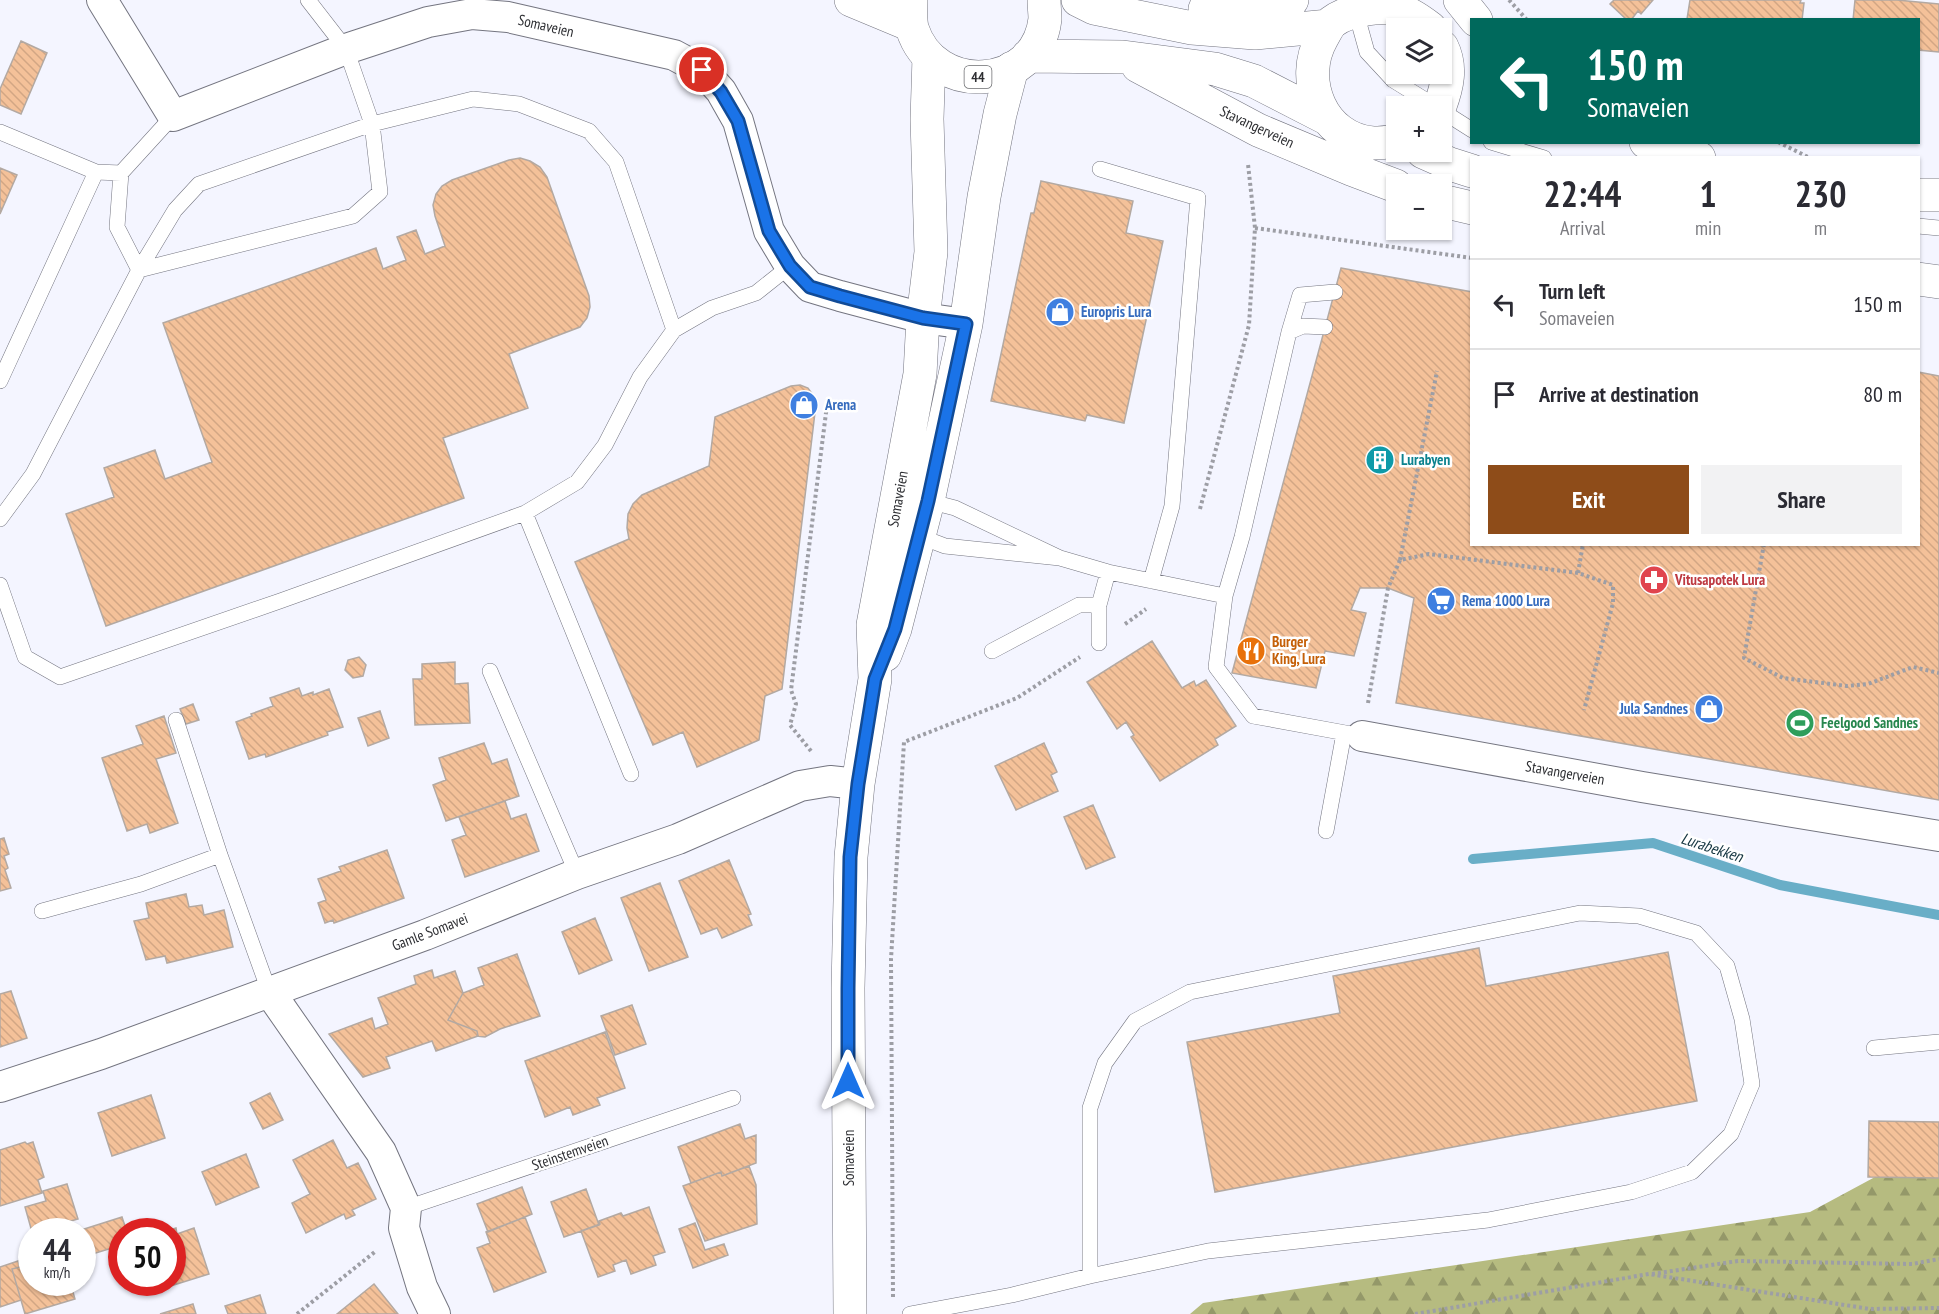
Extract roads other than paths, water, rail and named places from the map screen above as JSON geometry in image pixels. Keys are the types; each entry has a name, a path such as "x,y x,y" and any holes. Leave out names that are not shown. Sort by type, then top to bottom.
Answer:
{"main road":[{"name":"44","path":"851,0 911,13 918,42 929,57 947,71 969,77 991,76 1020,62"},
{"name":"Somaveien","path":"906,528 928,501 966,324 984,197 1000,114 1020,62 1039,39 1045,19 1044,0"},
{"path":"1078,0 1094,9 1192,28 1255,33 1341,12 1383,6 1403,18"},
{"path":"1144,0 1162,6 1234,11 1287,7 1292,0"},
{"path":"1460,0 1474,18"},
{"path":"1328,119 1315,96 1311,70 1318,45 1341,12"},
{"name":"Somaveien","path":"850,1314 848,976 850,857 858,784 875,679 873,625 906,528 923,318 931,252 927,119 929,57"},
{"name":"Stavangerveien","path":"1020,62 1123,57 1215,69 1254,81 1328,119 1348,135 1373,143 1386,142"},
{"name":"Stavangerveien","path":"1123,57 1258,130 1386,182"},
{"path":"1653,144 1692,156"},
{"path":"1680,144 1709,156"},
{"path":"1449,162 1470,170"},
{"path":"1920,195 1939,195"},
{"path":"1452,203 1470,208"},
{"path":"1920,279 1939,282"}],"street":[{"path":"102,0 173,116"},
{"name":"Somaveien","path":"173,116 346,49 429,22 472,14 508,17 674,55 702,70 721,92 738,121 769,231 790,266 810,287 923,318 966,324"},
{"name":"Stavangerveien","path":"1353,735 1642,787 1939,836"},
{"name":"Gamle Somavei","path":"0,1087 101,1054 425,935 578,874 678,839 800,786 830,781 858,784"},
{"path":"269,991 381,1152 405,1218 422,1287 435,1314"}],"lane":[{"path":"139,270 353,216 380,192 372,124 346,49 308,0"},
{"path":"1341,12 1367,52 1393,80 1419,96"},
{"path":"0,519 33,474 139,270 175,210 199,184 372,124 473,99 519,104 589,131 616,162 674,330"},
{"path":"139,270 117,226 121,173 173,116"},
{"path":"1452,117 1470,129"},
{"path":"0,132 96,172 121,173"},
{"path":"1498,144 1537,156"},
{"path":"1100,170 1197,198 1172,506 1151,581"},
{"path":"0,381 96,172"},
{"path":"1920,226 1939,228"},
{"path":"0,585 25,657 60,677 525,513 577,482 605,445 640,377 674,330 712,308 756,293 790,266"},
{"path":"928,501 955,508 1060,558 1108,572 1226,596 1242,537 1289,332 1300,295 1335,292"},
{"path":"1289,332 1303,326 1325,327"},
{"path":"525,513 631,774"},
{"path":"906,528 945,546 1060,558"},
{"path":"1099,643 1099,605 1108,572"},
{"name":"Stavangerveien","path":"1226,596 1216,667 1253,716 1353,735"},
{"path":"992,651 1079,605 1099,605"},
{"path":"490,671 578,874"},
{"path":"176,720 220,855 269,991"},
{"path":"1326,831 1353,735"},
{"path":"42,911 141,884 220,855"},
{"path":"910,1314 1012,1295 1208,1251 1488,1220 1631,1192 1692,1172 1731,1134 1752,1084 1742,1019 1727,966 1696,933 1639,916 1580,914 1190,992 1135,1021 1105,1063 1090,1108 1089,1276"},
{"path":"1874,1048 1939,1042"},
{"name":"Steinstemveien","path":"405,1218 733,1098"}],"waterway":[{"name":"Lurabekken","path":"1473,859 1653,843 1780,885 1939,915"}],"place":[{"name":"Europris Lura","path":"1060,312"},
{"name":"Arena","path":"804,405"},
{"name":"Lurabyen","path":"1380,460"},
{"name":"Vitusapotek Lura","path":"1654,580"},
{"name":"Rema 1000 Lura","path":"1441,601"},
{"name":"Burger King, Lura","path":"1251,651"},
{"name":"Jula Sandnes","path":"1709,709"},
{"name":"Feelgood Sandnes","path":"1800,723"}]}
